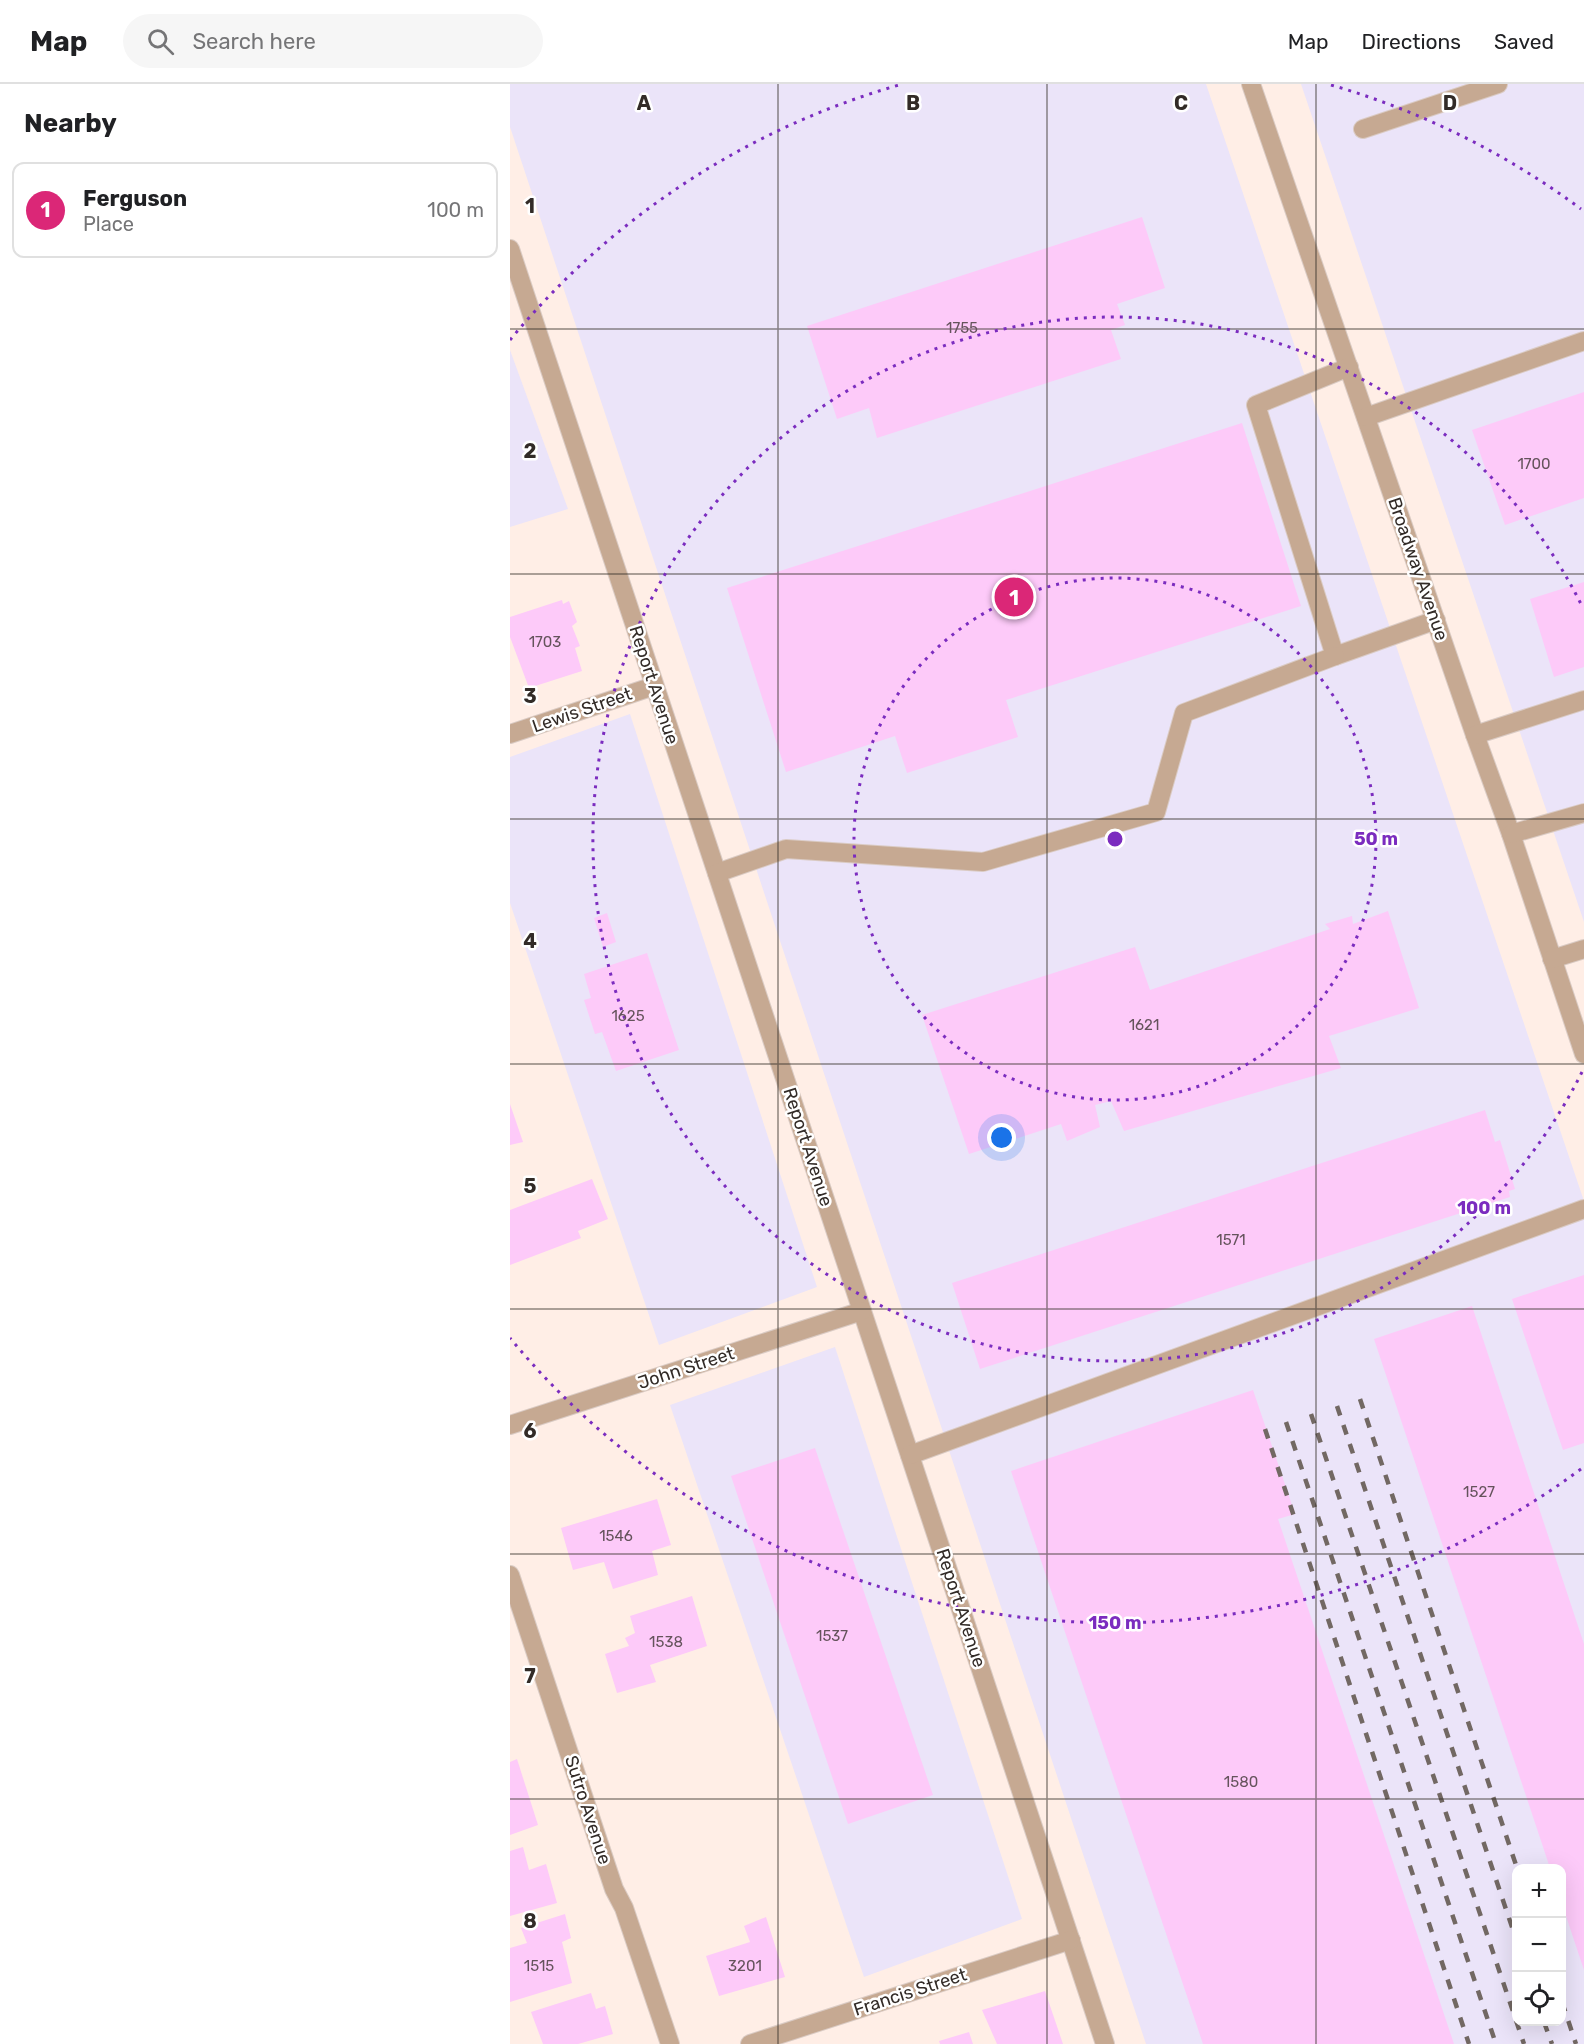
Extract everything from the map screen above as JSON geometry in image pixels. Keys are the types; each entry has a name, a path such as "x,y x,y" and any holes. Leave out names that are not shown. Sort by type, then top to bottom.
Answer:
{"street":[{"name":"Broadway Avenue","path":"1251,84 1511,834 1584,1054"},
{"path":"1363,129 1498,84"},
{"name":"Report Avenue","path":"510,249 1106,2044"},
{"path":"1366,417 1584,341"},
{"path":"1335,656 1256,405 1349,367"},
{"path":"717,873 786,849 983,862 1156,812 1184,713 1436,620"},
{"name":"Lewis Street","path":"510,735 654,686"},
{"path":"1475,735 1584,700"},
{"path":"1511,834 1584,813"},
{"path":"1552,958 1584,949"},
{"path":"910,1455 1584,1209"},
{"name":"John Street","path":"510,1425 862,1311"},
{"name":"Sutro Avenue","path":"510,1575 614,1889 624,1908 670,2044"},
{"name":"Francis Street","path":"750,2044 1071,1940"}],"shaded area":[{"path":"510,84 1206,84 1584,1201 1584,2044 1146,2044 510,127"},
{"path":"1301,84 1584,84 1584,922"},
{"path":"510,350 568,509 510,527"},
{"path":"630,714 817,1287 659,1345 510,903 510,757"},
{"path":"835,1347 1022,1919 864,1977 670,1405"}],"building":[{"path":"1142,217 1165,288 1117,304 1125,325 1111,330 1121,359 877,438 869,408 837,419 807,326"},
{"path":"1584,392 1584,498 1505,525 1472,430"},
{"path":"1242,423 1301,606 1006,700 1018,737 907,773 895,736 786,772 727,588"},
{"path":"1584,582 1584,667 1554,677 1530,599"},
{"path":"562,600 563,604 569,601 577,622 572,626 580,646 575,648 582,671 529,688 510,637 510,617"},
{"path":"1388,911 1419,1008 1329,1036 1341,1068 1124,1131 1111,1101 1095,1105 1100,1127 1067,1141 1061,1124 969,1154 922,1015 1135,947 1150,990 1330,929 1325,924 1352,916 1353,924"},
{"path":"607,913 616,942 603,947 594,918"},
{"path":"647,953 679,1050 616,1071 602,1032 595,1034 584,1000 591,998 584,974"},
{"path":"510,1104 523,1142 510,1145"},
{"path":"1485,1110 1495,1142 1500,1140 1515,1189 1509,1191 1510,1197 980,1369 952,1283"},
{"path":"592,1179 608,1219 578,1231 581,1238 510,1265 510,1210"},
{"path":"1584,1275 1584,1443 1563,1450 1512,1299"},
{"path":"1472,1306 1584,1644 1584,1970 1566,1916 1566,1864 1549,1864 1374,1339"},
{"path":"1253,1390 1295,1514 1278,1519 1454,2044 1203,2044 1011,1471"},
{"path":"815,1448 933,1795 848,1824 731,1476"},
{"path":"657,1499 671,1545 652,1551 658,1575 613,1589 604,1562 573,1570 561,1528"},
{"path":"692,1596 707,1646 650,1665 656,1682 617,1693 605,1654 629,1646 625,1638 635,1633 630,1616"},
{"path":"517,1759 538,1825 510,1835 510,1762"},
{"path":"523,1847 529,1870 546,1864 557,1903 510,1916 510,1851"},
{"path":"565,1914 571,1938 562,1942 572,1983 510,2002 510,1948 527,1943 521,1928"},
{"path":"766,1917 785,1977 719,1996 706,1956 750,1942 744,1926"},
{"path":"1045,1991 1063,2044 997,2044 982,2010"},
{"path":"591,1993 596,2009 605,2006 613,2034 578,2044 543,2044 531,2012"},
{"path":"969,2032 973,2044 940,2044 939,2041"}],"railway":[{"path":"1360,1399 1516,1864"},
{"path":"1337,1406 1512,1927"},
{"path":"1311,1414 1524,2044"},
{"path":"1286,1422 1496,2044"},
{"path":"1265,1429 1469,2044"},
{"path":"1566,2014 1576,2044"},
{"path":"1545,2026 1552,2044"}],"place":[{"name":"Ferguson","path":"1014,597"}]}
